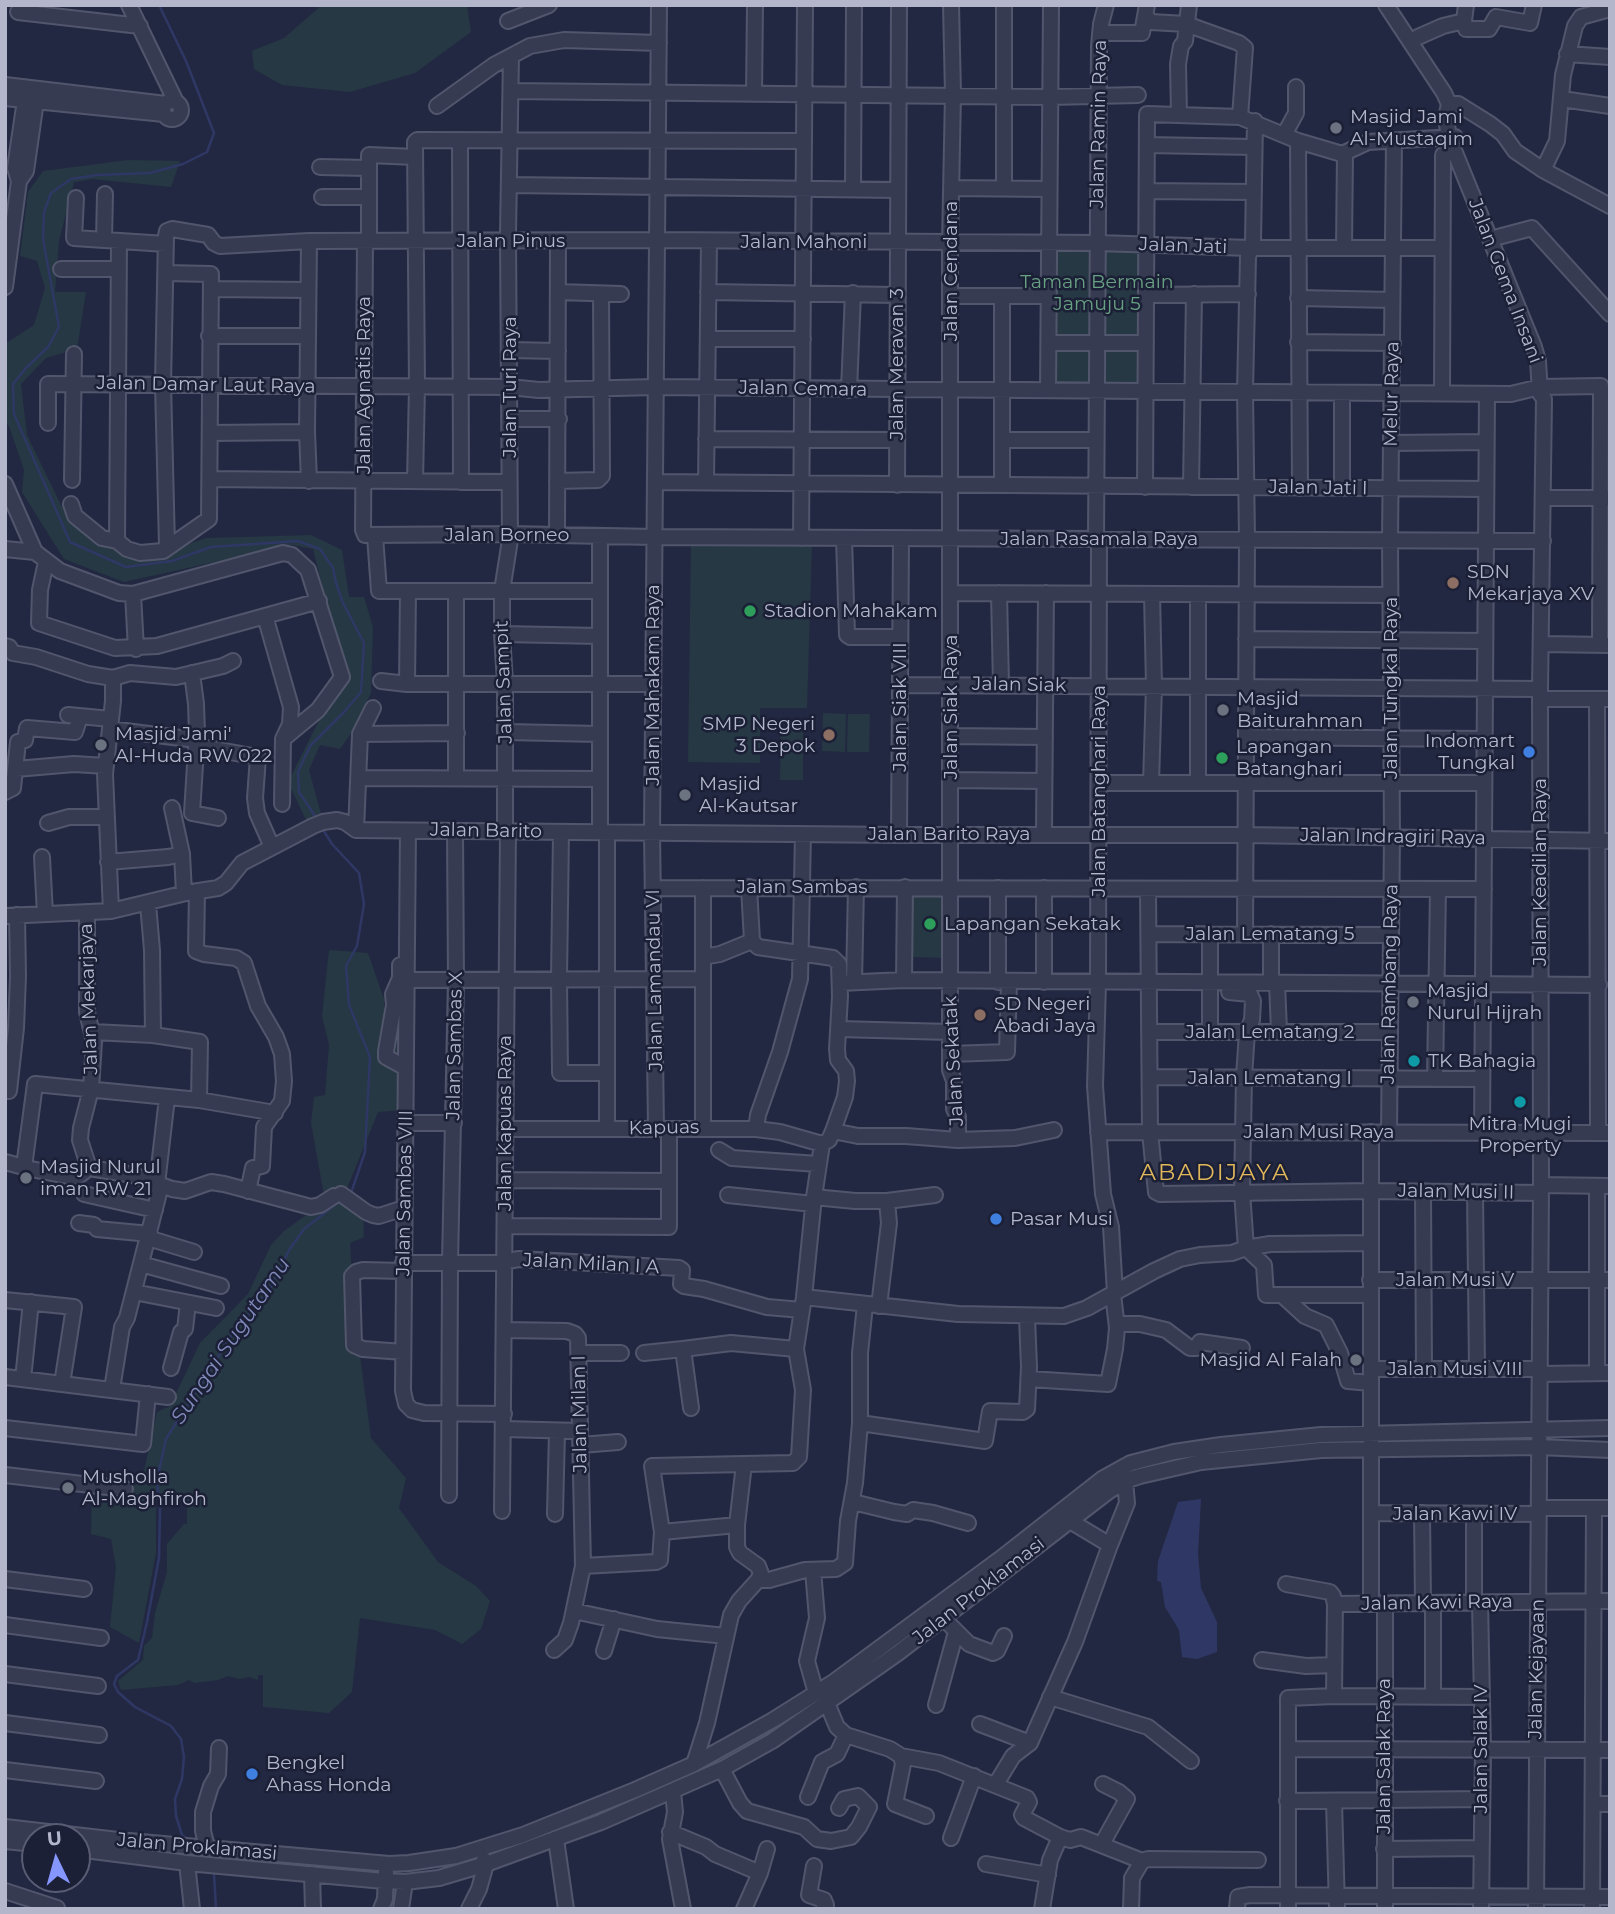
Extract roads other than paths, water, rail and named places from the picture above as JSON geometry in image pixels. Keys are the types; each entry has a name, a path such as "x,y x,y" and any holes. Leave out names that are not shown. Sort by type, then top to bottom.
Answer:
{"street":[{"path":"129,5 140,26 169,106"},
{"path":"508,21 549,5"},
{"name":"Jalan Mahakam Raya","path":"652,832 659,5"},
{"path":"754,94 755,5"},
{"path":"801,538 804,5"},
{"path":"853,190 854,5"},
{"name":"Jalan Meravan 3","path":"897,485 899,5"},
{"name":"Jalan Cendana","path":"951,5 951,538"},
{"path":"1004,5 1004,189"},
{"path":"1048,390 1051,5"},
{"name":"Jalan Ramin Raya","path":"1097,390 1100,33 1107,5"},
{"path":"1179,114 1178,64 1181,46 1185,41 1189,5"},
{"name":"Jalan Gema Insani","path":"1386,5 1441,80"},
{"name":"Jalan Gema Insani","path":"1397,5 1418,37 1453,104 1446,118 1534,347 1544,391"},
{"path":"1466,5 1466,29 1489,29 1496,16 1528,23 1531,21 1534,5"},
{"path":"5,21 21,9 140,26"},
{"path":"1543,170 1557,141 1563,75 1575,26 1581,17 1610,9"},
{"path":"1100,33 1142,34 1147,11"},
{"path":"1147,11 1151,22 1186,24 1239,43 1245,48 1240,117"},
{"path":"1418,37 1443,26 1464,21"},
{"path":"437,106 494,65 530,46 564,40 659,43"},
{"path":"1567,54 1610,57"},
{"name":"Jalan Turi Raya","path":"510,534 511,56"},
{"path":"5,85 169,106"},
{"path":"1284,135 1296,113 1296,88"},
{"path":"512,91 1049,97 1138,95"},
{"path":"5,98 169,106"},
{"path":"1562,99 1610,106"},
{"path":"5,287 16,172 30,101"},
{"path":"1453,104 1497,129 1515,151 1543,170 1610,206"},
{"path":"1145,487 1147,114 1240,117 1298,141 1339,154 1368,142 1453,137"},
{"path":"1255,121 1253,242 1250,248 1443,248"},
{"name":"Jalan Gema Insani","path":"1453,137 1547,355 1544,391"},
{"path":"415,481 417,140 804,141"},
{"path":"460,140 461,482"},
{"name":"Melur Raya","path":"1390,540 1394,140"},
{"path":"1298,141 1300,488"},
{"path":"1147,145 1254,147"},
{"path":"1345,153 1345,248"},
{"path":"320,167 368,168 369,155 415,157"},
{"path":"1442,393 1443,155"},
{"name":"Jalan Agnatis Raya","path":"368,168 364,481 379,592 408,592"},
{"path":"510,185 898,190"},
{"path":"951,188 1048,189"},
{"path":"1147,191 1254,192"},
{"path":"104,240 105,194"},
{"path":"322,197 369,197"},
{"path":"76,198 74,238 166,244 163,384 167,546 163,551"},
{"path":"1498,237 1532,228 1610,314"},
{"name":"Jalan Pinus","path":"166,244 167,231 172,229 208,235 220,246 367,240 657,240"},
{"name":"Jalan Mahoni","path":"657,240 950,243"},
{"path":"117,541 119,241"},
{"path":"309,241 309,481"},
{"path":"557,534 558,241"},
{"path":"706,482 709,242"},
{"name":"Jalan Jati","path":"950,243 1098,243 1250,248 1244,487 1247,540 1245,934"},
{"path":"61,269 119,269"},
{"path":"71,504 75,516 102,538 117,541 127,549 140,553 163,551 209,519 211,274 166,273"},
{"path":"211,289 308,290"},
{"path":"558,292 621,294"},
{"path":"708,292 896,295"},
{"path":"849,390 853,293"},
{"path":"557,481 598,480 602,477 601,294"},
{"path":"1191,487 1194,294"},
{"path":"1147,295 1248,294"},
{"path":"950,296 1049,296"},
{"path":"1002,297 1002,484"},
{"path":"1298,298 1392,300"},
{"path":"209,336 308,336"},
{"path":"708,340 803,339"},
{"path":"1298,342 1393,343"},
{"path":"1049,343 1146,343"},
{"path":"509,350 558,351"},
{"path":"72,480 74,354"},
{"name":"Jalan Damar Laut Raya","path":"48,423 48,384 509,387"},
{"name":"Jalan Cemara","path":"509,387 539,390 655,387 1511,394 1601,386 1605,402"},
{"name":"Jalan Batanghari Raya","path":"1029,1379 1108,1384 1117,1324 1111,1227 1103,1194 1095,1058 1099,783 1097,390"},
{"name":"Jalan Keadilan Raya","path":"1538,1430 1541,1189 1540,694 1544,391"},
{"path":"1342,393 1342,488"},
{"path":"1482,1132 1487,394"},
{"path":"1542,644 1605,645 1605,402"},
{"path":"510,419 559,419"},
{"path":"210,433 307,432"},
{"path":"706,439 897,440"},
{"path":"1002,440 1096,440"},
{"path":"1391,443 1486,442"},
{"path":"210,479 509,482"},
{"name":"Jalan Jati I","path":"655,482 1486,489"},
{"path":"6,489 40,557 39,623 115,648 136,649 181,640 319,601"},
{"path":"1544,498 1605,498"},
{"name":"Jalan Borneo","path":"369,533 654,537"},
{"name":"Jalan Sampit","path":"506,831 502,591 510,534"},
{"path":"600,536 600,779 607,1129"},
{"name":"Jalan Rasamala Raya","path":"654,537 1544,541"},
{"path":"844,538 846,635 900,637"},
{"name":"Jalan Siak VIII","path":"899,835 901,538"},
{"name":"Jalan Siak Raya","path":"950,834 951,538"},
{"name":"Jalan Tungkal Raya","path":"1390,540 1392,836"},
{"path":"5,550 40,557 60,571 119,593 133,594 283,553 292,555 308,570 342,677 318,710 283,739"},
{"path":"456,591 456,778"},
{"path":"407,684 408,592 600,591"},
{"path":"951,593 1390,595"},
{"path":"999,593 1001,685"},
{"path":"1044,833 1046,593"},
{"path":"133,594 136,649"},
{"path":"1151,783 1154,686 1152,594"},
{"path":"1198,594 1198,783"},
{"path":"265,616 291,707 290,724 283,739 282,804"},
{"path":"502,634 600,636"},
{"path":"1247,639 1485,641"},
{"path":"5,646 13,653 36,657 88,674 113,678 130,673 176,677 223,666 233,661"},
{"path":"192,673 197,704 192,813 218,818"},
{"path":"111,911 106,765 113,678"},
{"path":"382,681 456,685 653,684"},
{"name":"Jalan Siak","path":"900,685 1391,688 1485,690 1603,699"},
{"path":"1603,699 1604,936 1599,985 1604,1034 1604,1133"},
{"path":"356,830 360,734 373,708"},
{"path":"290,714 318,710"},
{"path":"5,792 13,788 18,743 25,740 27,728 75,732 74,716 258,757 255,798 257,813 272,847 242,863 226,883 218,888 111,911 11,916 18,976 9,1091"},
{"path":"506,732 600,734"},
{"path":"360,734 457,733"},
{"path":"951,736 1045,737"},
{"path":"1247,737 1484,739"},
{"path":"16,769 74,764 106,765"},
{"path":"359,778 600,779"},
{"path":"951,780 1045,781"},
{"path":"1099,783 1484,783"},
{"path":"172,807 190,892 196,951 236,958 244,963 258,1006 276,1037 282,1054 282,1101 264,1127 262,1166 253,1169 248,1191"},
{"path":"48,823 69,817 107,817"},
{"name":"Jalan Barito","path":"272,847 318,824 337,820 356,830 652,832"},
{"path":"403,830 400,978 393,994 394,1005 386,1057 406,1068"},
{"name":"Jalan Sambas VIII","path":"403,830 407,980 403,1391 406,1405 412,1410 451,1415"},
{"name":"Jalan Sambas X","path":"449,1495 456,831"},
{"name":"Jalan Kapuas Raya","path":"502,1511 506,831"},
{"path":"561,832 560,1073 606,1073"},
{"name":"Jalan Barito Raya","path":"652,832 1246,835"},
{"name":"Jalan Lamandau VI","path":"505,1226 669,1227 669,1181 663,1129 654,980 652,832"},
{"path":"756,1129 800,979 803,834"},
{"name":"Jalan Sekatak","path":"950,834 950,1070 954,1081 953,1108 958,1117 958,1140"},
{"name":"Jalan Indragiri Raya","path":"1246,835 1604,841"},
{"name":"Jalan Rambang Raya","path":"1389,1132 1392,836"},
{"path":"108,862 182,854"},
{"path":"42,857 45,914"},
{"path":"749,887 752,942 758,947 833,958 847,982"},
{"path":"583,1566 659,1561 662,1532 652,1465 793,1463 799,1457 803,1390 796,1349 818,1164 822,1144 829,1140 845,1097 846,1071 838,1060 839,1029 847,982 856,887"},
{"path":"904,980 905,887"},
{"name":"Jalan Sambas","path":"654,888 1484,889"},
{"path":"703,888 703,1128"},
{"path":"950,1054 1007,1052 998,888"},
{"path":"1044,888 1044,982"},
{"path":"1148,889 1150,1132"},
{"path":"1435,1079 1438,889"},
{"path":"148,904 152,950 153,1035"},
{"name":"Jalan Mekarjaya","path":"87,912 87,1013 89,1027 93,1031 91,1089 80,1140 89,1168"},
{"name":"Jalan Lematang 5","path":"1149,934 1391,935"},
{"path":"1210,934 1210,1032"},
{"path":"1271,934 1279,1031"},
{"path":"703,957 720,954 752,942"},
{"path":"407,980 703,979"},
{"path":"950,981 1599,985"},
{"name":"Jalan Sekatak","path":"847,982 950,981"},
{"path":"1227,992 1250,994 1253,1000 1247,1032 1244,1077 1242,1192 1246,1248 1264,1265 1264,1293 1282,1295 1305,1316 1326,1325 1340,1353 1348,1381 1371,1376"},
{"path":"839,1029 950,1032"},
{"path":"93,1031 153,1035 200,1042 200,1100"},
{"name":"Jalan Lematang 2","path":"1149,1032 1390,1032"},
{"name":"Jalan Lematang I","path":"1150,1077 1482,1079"},
{"path":"24,1167 34,1085 200,1100 275,1113"},
{"path":"113,1390 121,1327 127,1318 155,1210 167,1098"},
{"path":"406,1123 454,1123"},
{"name":"Kapuas","path":"505,1129 756,1129 780,1132 822,1144"},
{"path":"833,1131 858,1136 958,1140 1015,1138 1054,1130"},
{"name":"Jalan Musi Raya","path":"1098,1132 1604,1133"},
{"name":"Jalan Musi II","path":"1150,1132 1156,1192 1160,1194 1475,1192 1604,1186"},
{"name":"Jalan Salak Raya","path":"1371,1132 1371,1513 1384,1697 1385,1903"},
{"path":"719,1150 732,1158 818,1164"},
{"path":"5,1162 72,1177 89,1168 120,1172 186,1191 211,1182 311,1207 342,1197 366,1212 379,1216 404,1208"},
{"path":"505,1180 669,1181"},
{"path":"1603,1373 1604,1186"},
{"path":"1423,1191 1424,1369"},
{"path":"1475,1192 1476,1369"},
{"path":"84,1195 118,1200 155,1210"},
{"path":"728,1195 855,1201 887,1201 935,1195"},
{"path":"758,1580 843,1566 860,1423 859,1376 889,1223 887,1201"},
{"path":"79,1223 94,1225 97,1229 149,1236 194,1252"},
{"path":"803,1303 958,1314 1027,1317 1071,1315 1180,1259 1232,1253 1270,1244 1370,1243"},
{"name":"Jalan Milan I A","path":"503,1262 519,1259 679,1268 682,1270 682,1285 694,1289 704,1289 766,1307 803,1303"},
{"path":"403,1352 363,1349 354,1345 352,1276 356,1272 450,1262 503,1262"},
{"path":"141,1264 221,1286"},
{"name":"Jalan Musi V","path":"1282,1295 1424,1280 1603,1280"},
{"path":"134,1292 216,1308"},
{"path":"5,1300 74,1307 62,1384"},
{"path":"23,1379 31,1302"},
{"path":"171,1368 181,1332 185,1329 188,1303"},
{"path":"860,1423 985,1441 990,1411 1026,1411 1029,1379 1027,1317"},
{"path":"1117,1324 1140,1324 1166,1330 1189,1348 1196,1348 1200,1342 1242,1348"},
{"name":"Jalan Milan I","path":"505,1330 567,1331 575,1334 578,1338 586,1387 581,1438 583,1566 565,1640 554,1650"},
{"path":"644,1353 731,1343 796,1349"},
{"path":"683,1349 691,1408"},
{"path":"579,1353 621,1353"},
{"name":"Jalan Musi VIII","path":"1371,1376 1424,1369 1603,1373"},
{"path":"5,1377 168,1397"},
{"path":"5,1428 143,1444 148,1394"},
{"path":"451,1415 504,1414"},
{"name":"Jalan Proklamasi","path":"91,1851 384,1881 405,1882 439,1878 556,1839 673,1792 772,1741 895,1638 1102,1479 1131,1463 1174,1452 1288,1452 1371,1441 1610,1428"},
{"path":"504,1429 556,1431 581,1438 618,1442"},
{"name":"Jalan Kejayaan","path":"1536,1903 1538,1430"},
{"path":"555,1514 556,1431"},
{"name":"Jalan Proklamasi","path":"1371,1441 1610,1450"},
{"name":"Jalan Proklamasi","path":"5,1827 388,1864 433,1860 482,1848 523,1835 694,1764 817,1701 943,1618 1125,1481 1222,1452"},
{"path":"1131,1463 1140,1475"},
{"path":"694,1764 707,1723 734,1608 761,1574 758,1566 740,1553 737,1539 744,1464"},
{"path":"5,1475 125,1489"},
{"path":"996,1784 1013,1756 1030,1743 1075,1642 1127,1503 1125,1481"},
{"path":"852,1502 907,1514 913,1510 933,1513 968,1523"},
{"path":"1592,1903 1593,1698 1602,1601 1594,1508"},
{"name":"Jalan Kawi IV","path":"1371,1513 1475,1514 1610,1508"},
{"path":"1422,1513 1433,1697"},
{"name":"Jalan Salak IV","path":"1475,1514 1483,1749 1481,1903"},
{"path":"1070,1521 1110,1545"},
{"path":"662,1532 737,1525"},
{"path":"813,1570 817,1618 807,1661 817,1701 846,1735 890,1749 901,1756 939,1763 1029,1799 1022,1817 1060,1837 1070,1840 1077,1836 1142,1861 1155,1858 1258,1860"},
{"path":"5,1579 84,1589"},
{"path":"1286,1584 1330,1592 1335,1604 1334,1696"},
{"name":"Jalan Kawi Raya","path":"1335,1604 1602,1601"},
{"path":"574,1611 657,1629 726,1636"},
{"path":"943,1618 969,1644 993,1653 998,1651 1004,1636"},
{"path":"604,1651 614,1619"},
{"path":"5,1625 101,1638"},
{"path":"936,1705 956,1632"},
{"path":"1262,1660 1306,1666 1334,1665"},
{"path":"5,1674 98,1686"},
{"path":"1050,1697 1148,1727 1191,1761"},
{"path":"1288,1902 1288,1698 1482,1697"},
{"path":"1593,1698 1610,1697"},
{"path":"5,1723 99,1735"},
{"path":"980,1724 1030,1743"},
{"path":"808,1797 822,1762 837,1754 846,1735"},
{"path":"205,1847 203,1812 211,1786 218,1774 219,1748"},
{"path":"1288,1749 1610,1750"},
{"path":"895,1804 903,1764 901,1756"},
{"path":"722,1769 747,1811 804,1827 817,1839 831,1841 851,1837 859,1828 869,1807 858,1796 844,1799 839,1808"},
{"path":"5,1770 96,1781"},
{"path":"951,1838 974,1776"},
{"path":"1102,1844 1126,1799 1103,1784"},
{"path":"673,1792 675,1812 670,1832 683,1909"},
{"path":"1287,1801 1482,1799"},
{"path":"1334,1801 1337,1902"},
{"path":"875,1802 895,1804 926,1816"},
{"path":"1593,1804 1610,1804"},
{"path":"670,1832 760,1873"},
{"path":"1042,1909 1050,1860 1060,1837"},
{"path":"556,1839 566,1909"},
{"path":"469,1909 486,1864 482,1848"},
{"path":"1384,1849 1481,1848"},
{"path":"744,1909 767,1849"},
{"path":"1131,1909 1132,1878 1142,1861"},
{"path":"191,1863 192,1909"},
{"path":"381,1909 385,1899 384,1881 388,1864"},
{"path":"986,1864 1048,1875"},
{"path":"814,1866 809,1895 824,1900 828,1908"},
{"path":"312,1874 313,1909"},
{"path":"401,1909 405,1882"},
{"path":"5,1891 57,1908"},
{"path":"1238,1902 1592,1903 1610,1897"}],"water":[{"path":"1201,1499 1198,1554 1201,1588 1217,1622 1217,1652 1197,1659 1182,1657 1179,1630 1165,1607 1161,1582 1157,1581 1158,1561 1178,1502"}],"waterway":[{"name":"Sungai Sugutamu","path":"159,5 186,61 214,133 207,152 183,164 150,173 71,179 51,193 44,212 43,239 59,327 48,347 13,384 14,414 70,542 126,567 172,561 211,547 298,541 320,549 333,568 343,603 364,643 361,692 310,746 298,772 299,792 317,819"},
{"name":"Sungai Sugutamu","path":"322,828 332,844 359,873 364,904 357,946 346,966 349,1005 370,1057 365,1152 349,1195"},
{"name":"Sungai Sugutamu","path":"188,1840 182,1835 176,1816 175,1799 182,1779 184,1757 181,1739 171,1726 135,1707 118,1692 114,1684 117,1676 138,1660 147,1622 159,1558 160,1509 157,1480 166,1439 235,1330 269,1291 289,1250 304,1229 340,1201"},
{"name":"Sungai Sugutamu","path":"212,1869 216,1909"}],"place":[{"name":"Masjid Jami Al-Mustaqim","path":"1336,128"},
{"name":"SDN Mekarjaya XV","path":"1453,583"},
{"name":"Stadion Mahakam","path":"750,611"},
{"name":"Masjid Baiturahman","path":"1223,710"},
{"name":"SMP Negeri 3 Depok","path":"829,735"},
{"name":"Masjid Jami' Al-Huda RW 022","path":"101,745"},
{"name":"Indomart Tungkal","path":"1529,752"},
{"name":"Lapangan Batanghari","path":"1222,758"},
{"name":"Masjid Al-Kautsar","path":"685,795"},
{"name":"Lapangan Sekatak","path":"930,924"},
{"name":"Masjid Nurul Hijrah","path":"1413,1002"},
{"name":"SD Negeri Abadi Jaya","path":"980,1015"},
{"name":"TK Bahagia","path":"1414,1061"},
{"name":"Mitra Mugi Property","path":"1520,1102"},
{"name":"Masjid Nurul iman RW 21","path":"26,1178"},
{"name":"Pasar Musi","path":"996,1219"},
{"name":"Masjid Al Falah","path":"1356,1360"},
{"name":"Musholla Al-Maghfiroh","path":"68,1488"},
{"name":"Bengkel Ahass Honda","path":"252,1774"}],"district":[{"name":"ABADIJAYA","path":"1215,1173"}],"park label":[{"name":"Taman Bermain Jamuju 5","path":"1097,293"}]}
